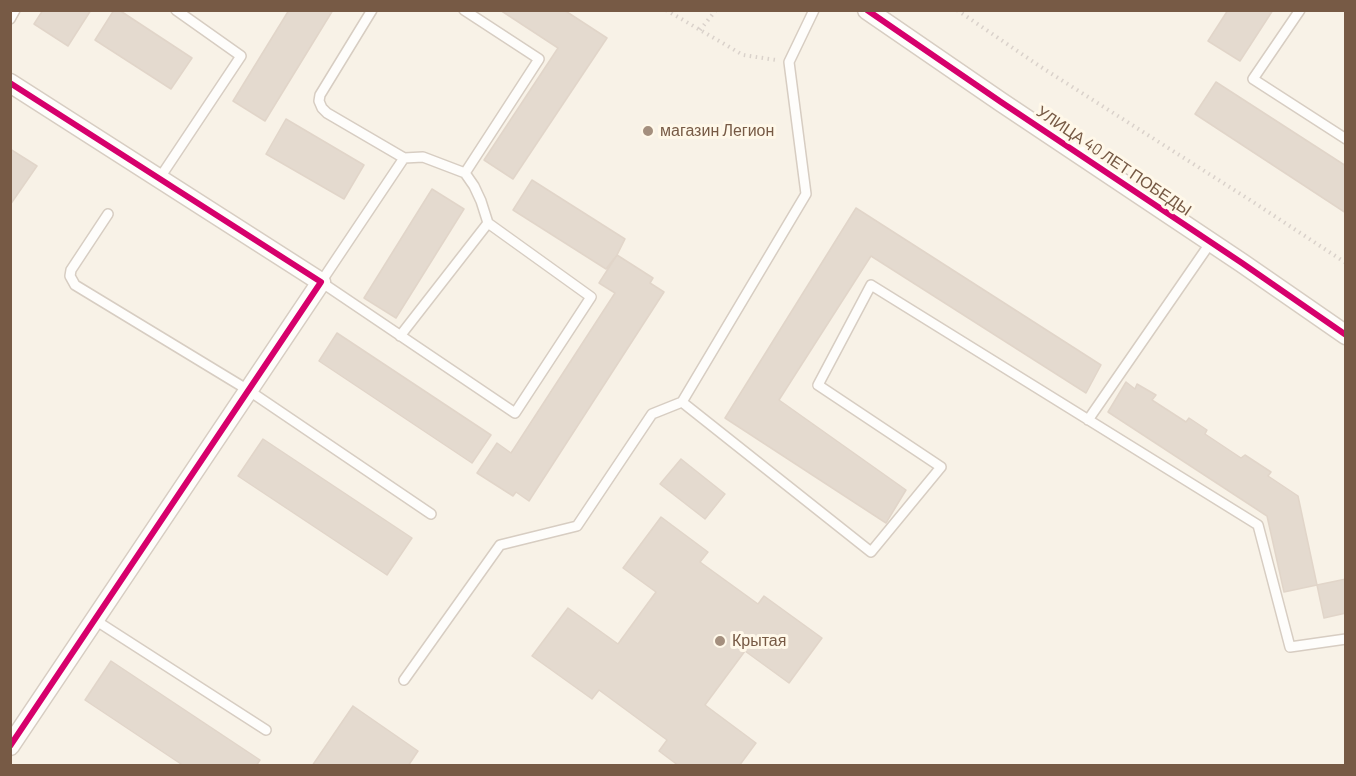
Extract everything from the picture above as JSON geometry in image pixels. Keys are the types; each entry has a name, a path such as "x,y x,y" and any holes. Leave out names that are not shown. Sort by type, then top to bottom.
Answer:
{"street":[{"name":"УЛИЦА 40 ЛЕТ ПОБЕДЫ","path":"867,10 1346,335"},
{"path":"10,83 321,282 10,746"}],"lane":[{"path":"10,19 15,10"},
{"path":"159,179 242,56 176,10"},
{"path":"372,10 320,95 319,101 322,108 405,158 423,157 465,173 481,201 488,223 591,297 514,413 321,282 405,158"},
{"path":"464,10 539,59 465,173"},
{"path":"404,680 500,545 577,526 652,414 682,402 806,194 789,63 814,10"},
{"path":"1300,10 1253,79 1346,139"},
{"path":"108,214 70,270 70,276 75,285 248,390 431,514"},
{"path":"400,336 488,223"},
{"path":"1088,420 1211,242"},
{"path":"682,402 871,552 941,467 818,385 871,285 1258,525 1290,647 1346,639"},
{"path":"95,620 266,730"}],"path":[{"path":"666,10 743,55 789,63"},
{"path":"700,30 716,10"},
{"path":"957,10 1041,67 1346,263"}],"building":[{"path":"43,10 91,10 68,46 34,24"},
{"path":"114,10 119,10 192,58 171,89 95,40"},
{"path":"289,10 333,10 265,121 233,101"},
{"path":"500,10 564,10 607,38 513,179 484,160 558,48"},
{"path":"1228,10 1273,10 1240,61 1208,41"},
{"path":"1216,82 1346,166 1346,213 1195,114"},
{"path":"286,119 364,165 344,199 266,154"},
{"path":"10,149 37,166 10,205"},
{"path":"532,180 625,239 617,255 606,269 513,210"},
{"path":"432,189 464,209 396,318 364,298"},
{"path":"856,208 1101,365 1086,393 871,256 779,400 906,490 886,523 725,418"},
{"path":"617,255 653,278 650,283 664,292 529,501 516,492 513,496 477,473 497,443 511,453 615,293 599,283"},
{"path":"337,333 491,435 472,463 319,361"},
{"path":"1126,382 1135,389 1137,384 1156,395 1152,400 1186,422 1189,418 1207,430 1205,434 1241,458 1245,455 1271,472 1268,476 1298,496 1317,585 1284,592 1267,516 1108,412"},
{"path":"263,439 412,538 387,575 238,476"},
{"path":"681,459 725,494 705,519 660,484"},
{"name":"Крытая","path":"661,517 708,552 700,562 758,604 764,596 822,638 789,683 745,651 705,705 756,743 739,766 679,766 659,751 667,740 599,690 592,699 532,656 568,608 618,644 656,592 623,568"},
{"path":"1346,579 1346,613 1324,618 1317,585"},
{"path":"111,661 260,760 256,766 184,766 85,700"},
{"path":"353,706 418,751 408,766 312,766"}],"cycle path":[{"path":"867,10 1346,335"},
{"path":"10,83 321,282 10,746"}],"place":[{"name":"магазин Легион","path":"648,131"},
{"name":"Крытая","path":"720,641"}]}
